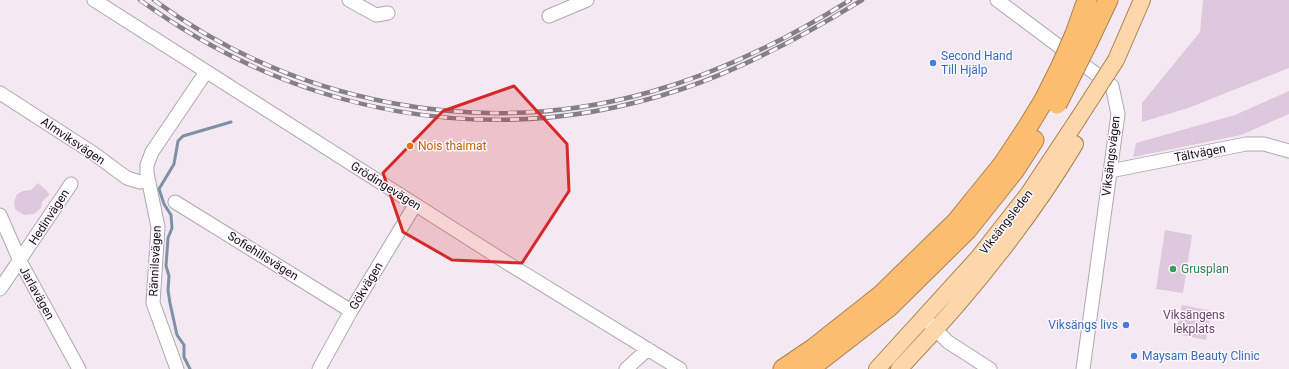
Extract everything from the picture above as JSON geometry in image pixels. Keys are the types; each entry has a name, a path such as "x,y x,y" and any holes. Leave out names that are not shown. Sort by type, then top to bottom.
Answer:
{"highway":[{"path":"1082,37 1087,0"},
{"path":"809,369 889,307 967,230 1014,171 1082,37 1108,0"},
{"path":"783,369 814,348 881,296 956,222 1003,164 1027,128 1050,102"}],"main road":[{"name":"Viksängsleden","path":"899,369 936,330 998,254 1059,170 1083,121 1116,60 1142,0"},
{"name":"Viksängsleden","path":"877,369 978,258 1083,121"}],"street":[{"name":"Grödingevägen","path":"94,0 504,261 680,369"},
{"path":"349,0 376,15 388,13"},
{"path":"549,16 587,0"},
{"name":"Viksängsvägen","path":"997,0 1112,86 1118,114 1083,369"},
{"name":"Rännilsvägen","path":"177,369 153,302 158,226 148,180 147,165 149,158 206,72"},
{"name":"Almviksvägen","path":"0,93 92,153 127,178 140,182 148,180"},
{"name":"Tältvägen","path":"1110,171 1246,144 1264,144 1289,151"},
{"name":"Hedinvägen","path":"0,289 71,184"},
{"name":"Sofiehillsvägen","path":"175,202 351,311"},
{"name":"Gökvägen","path":"319,369 351,311 416,205"},
{"name":"Jarlavägen","path":"0,215 20,261 79,369"},
{"path":"924,318 948,342 990,369"},
{"path":"626,369 648,349"}],"highlighted area":[{"path":"514,86 567,144 569,191 522,263 452,260 403,232 383,173 443,111"}],"green space":[{"path":"1203,0 1289,0 1289,68 1188,108 1142,122 1142,103 1200,32"},
{"path":"1289,91 1289,114 1241,135 1133,157 1136,143 1235,115"},
{"path":"38,183 50,194 42,202 41,208 34,214 24,215 15,209 14,202 17,194 23,191 31,190"},
{"name":"Grusplan","path":"1165,230 1192,235 1183,293 1156,289"},
{"name":"Viksängens lekplats","path":"1182,305 1212,311 1206,340 1176,334"}],"waterway":[{"path":"190,369 184,357 184,345 177,335 170,303 168,290 169,276 166,266 168,238 172,228 171,215 164,204 159,189 174,164 178,141 183,136 231,122"}],"railway":[{"path":"140,0 201,40 265,72 332,96 400,112 470,119 540,118 611,108 682,89 752,61 819,26 862,0"},
{"path":"154,0 209,36 267,65 328,87 392,103 456,111 521,112 586,106 650,92 676,84 702,75 778,41 850,0"}],"place":[{"name":"Second Hand Till Hjälp","path":"933,63"},
{"name":"Nois thaimat","path":"410,146"},
{"name":"Grusplan","path":"1173,269"},
{"name":"Viksängs livs","path":"1126,325"},
{"name":"Maysam Beauty Clinic","path":"1134,356"}]}
